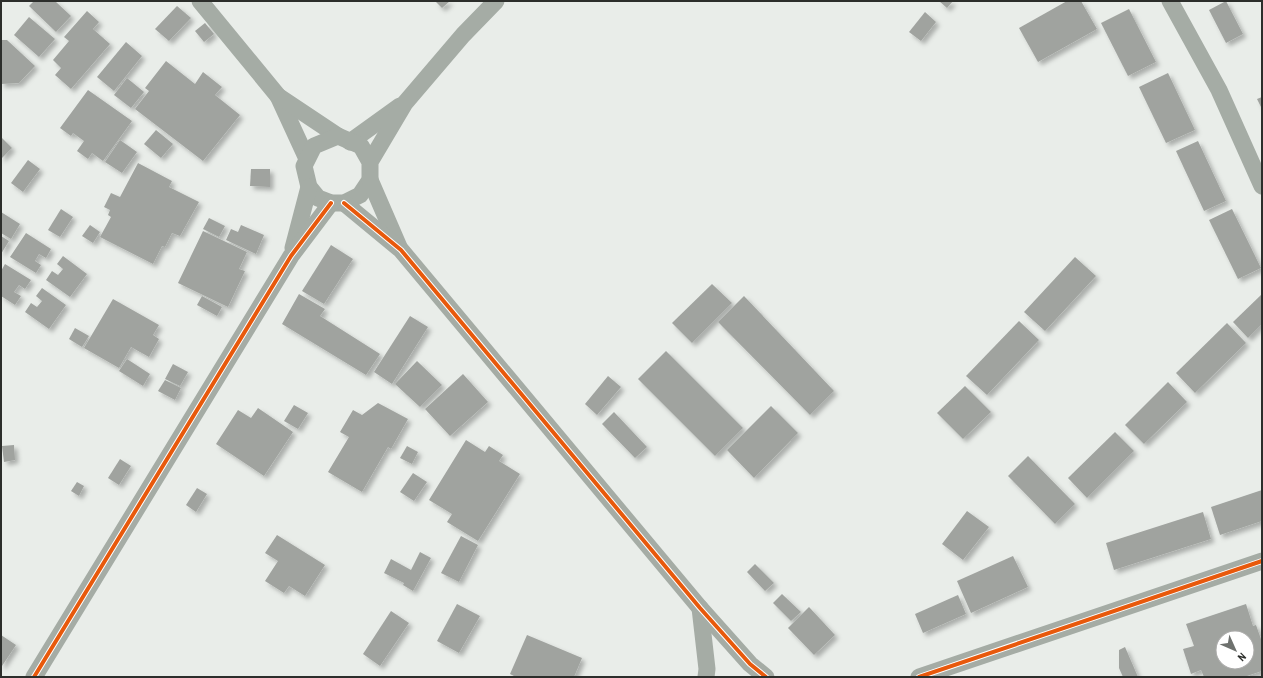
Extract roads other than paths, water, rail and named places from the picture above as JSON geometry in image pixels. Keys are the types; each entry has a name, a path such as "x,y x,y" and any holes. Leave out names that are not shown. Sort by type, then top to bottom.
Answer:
{"street":[{"path":"200,1 278,96 307,159"},
{"path":"370,162 405,103 463,35 496,1"},
{"path":"1170,1 1219,90 1262,186"},
{"path":"278,96 344,139 362,146 370,162 370,180 401,250"},
{"path":"291,256 308,187 304,166 314,146 344,139 405,103"},
{"path":"34,677 291,256 337,203 360,195 370,180"},
{"path":"308,187 318,198 337,203 401,250 700,608 750,664 766,677"},
{"path":"919,677 1262,561"},
{"path":"700,608 707,669 706,677"}]}
